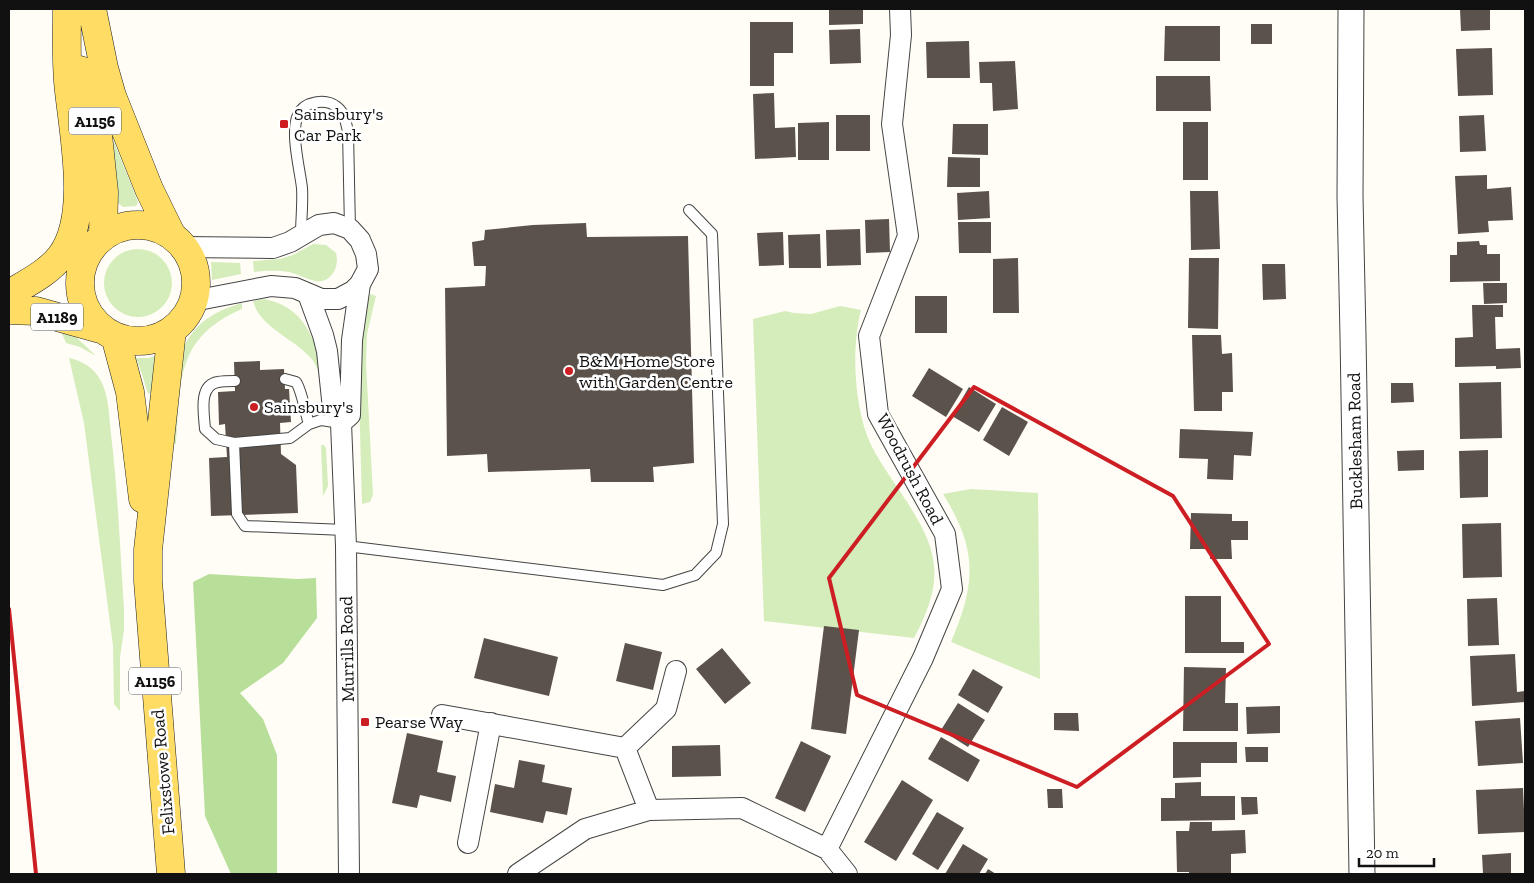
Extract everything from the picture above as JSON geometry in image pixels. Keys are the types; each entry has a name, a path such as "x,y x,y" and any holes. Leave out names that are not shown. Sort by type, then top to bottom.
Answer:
{"main road":[{"name":"A1156","path":"68,9 82,78 98,135 104,192 103,236"},
{"path":"9,296 49,269 61,256 67,246 76,216 79,178 68,80 68,9"},
{"name":"A1156","path":"92,9 112,96 149,189 178,242"},
{"path":"138,225 156,228 178,242 193,264 196,282 193,301 184,317 172,330 154,339 134,341 110,333 92,318 83,303 80,286 81,269 89,251 103,236 120,228 138,225"},
{"name":"A1189","path":"9,296 51,287 81,269"},
{"name":"A1189","path":"9,310 36,311 110,333"},
{"name":"Felixstowe Road","path":"171,874 148,581 148,550 172,330"},
{"name":"Felixstowe Road","path":"110,333 130,392 148,550"}],"street":[{"name":"Woodrush Road","path":"827,848 923,658 952,589 945,534 878,414 869,336 908,236 892,124 901,35 900,9"},
{"name":"Bucklesham Road","path":"1351,9 1350,196 1362,874"},
{"path":"178,242 273,248 290,242 318,225 334,223 350,229"},
{"name":"Murrills Road","path":"341,423 350,415 352,340 360,284 368,268 366,254 360,240 350,229"},
{"path":"193,301 271,286 295,288 321,299 338,299 353,291 360,284"},
{"name":"Murrills Road","path":"308,294 323,335 327,351 333,409 341,423 345,538 349,874"},
{"path":"625,748 666,709 676,671"},
{"path":"442,715 625,748"},
{"path":"468,843 491,723"},
{"path":"625,748 649,810"},
{"path":"518,874 585,829 649,810 742,808 827,848 847,874"}],"lane":[{"path":"301,235 302,188 295,127 298,115 306,106 315,103 327,102 338,108 345,118 348,132 350,229"},
{"path":"234,443 237,514 245,526 345,538 663,585 695,575 716,553 723,524 712,234 689,210"},
{"path":"285,379 296,382 301,389 301,399 309,424"},
{"path":"235,381 216,382 210,386 205,394 205,429 216,439 234,443 290,438 309,424 321,420 341,423"}],"highlighted area":[{"path":"974,387 1173,496 1269,644 1077,787 857,695 829,578"}],"green space":[{"path":"110,141 114,142 138,202 136,206 123,207 118,203"},
{"path":"313,244 326,245 336,253 337,264 333,273 326,280 315,281 285,271 254,272 253,261 280,259 293,255"},
{"path":"131,249 145,249 157,254 167,264 172,276 172,290 167,302 157,312 145,317 131,317 119,312 109,302 104,290 104,276 109,264 119,254"},
{"path":"211,262 240,263 241,274 212,280"},
{"path":"370,294 376,296 367,334 366,363 373,495 370,502 362,504 358,357 365,308"},
{"path":"264,299 290,309 300,318 313,340 322,381 311,358 262,318 253,301"},
{"path":"242,303 242,309 220,321 204,333 193,348 181,381 176,444 170,444 182,351 187,341 199,325 214,314"},
{"path":"840,306 861,310 855,360 858,396 865,430 871,445 920,524 933,558 932,594 914,638 764,621 753,319 785,311 811,314"},
{"path":"60,329 76,337 96,356 80,347 66,343"},
{"path":"156,356 151,392 148,394 136,358"},
{"path":"69,358 83,363 95,372 106,393 117,499 124,609 124,630 120,657 120,711 114,704 113,646 84,423"},
{"path":"321,445 324,445 326,448 328,486 323,496"},
{"path":"971,489 1038,493 1040,679 951,642 965,602 969,584 969,567 968,550 963,532 943,494"},
{"path":"209,574 297,579 316,578 317,618 283,663 240,693 263,719 277,755 277,874 231,874 205,816 193,582"}],"building":[{"path":"829,9 863,9 863,24 829,25"},
{"path":"1460,9 1490,9 1490,30 1461,31"},
{"path":"750,22 793,22 793,53 774,53 774,86 750,86"},
{"path":"1251,24 1272,24 1272,44 1251,44"},
{"path":"1165,26 1220,26 1220,61 1164,61"},
{"path":"860,29 861,63 830,64 829,30"},
{"path":"969,41 970,78 927,78 926,42"},
{"path":"1492,48 1493,95 1458,96 1456,49"},
{"path":"1015,61 1018,109 993,111 992,83 980,83 979,62"},
{"path":"1156,76 1210,76 1211,111 1156,111"},
{"path":"774,93 775,128 795,127 796,157 755,159 753,94"},
{"path":"836,115 870,115 870,151 836,151"},
{"path":"1484,115 1486,151 1460,152 1459,116"},
{"path":"829,122 829,160 798,160 798,123"},
{"path":"1183,122 1208,122 1208,180 1183,180"},
{"path":"953,124 988,124 988,155 952,154"},
{"path":"948,157 980,158 980,187 947,187"},
{"path":"1487,175 1487,189 1511,187 1513,220 1488,221 1489,232 1458,234 1455,176"},
{"path":"989,191 990,218 958,220 957,193"},
{"path":"1190,191 1218,191 1220,249 1191,250"},
{"path":"889,219 890,252 866,253 865,220"},
{"path":"958,222 991,222 991,253 959,253"},
{"name":"B&M Home Store with Garden Centre","path":"586,223 587,237 688,236 694,463 653,467 654,482 591,482 590,469 488,472 487,454 447,456 445,288 485,286 486,266 474,266 472,242 484,240 485,230 533,225"},
{"path":"860,229 861,265 827,266 826,230"},
{"path":"783,232 784,265 759,266 757,233"},
{"path":"820,234 821,268 789,268 788,235"},
{"path":"1479,241 1480,245 1487,245 1487,254 1500,254 1500,281 1450,282 1450,255 1457,255 1457,242"},
{"path":"1018,258 1019,313 993,313 993,259"},
{"path":"1189,258 1219,258 1218,329 1188,328"},
{"path":"1262,264 1285,264 1286,299 1263,300"},
{"path":"1483,283 1507,283 1507,303 1484,304"},
{"path":"915,296 947,296 947,333 915,333"},
{"path":"1472,305 1503,305 1503,317 1495,317 1496,349 1520,348 1521,368 1496,369 1496,366 1455,367 1455,338 1473,337"},
{"path":"1192,335 1221,335 1222,354 1232,353 1233,392 1222,392 1222,411 1194,411"},
{"path":"260,361 260,370 284,369 285,389 289,389 291,422 280,423 281,454 296,465 298,513 211,516 209,458 227,457 225,424 219,425 218,392 235,391 234,362"},
{"path":"929,368 963,389 946,417 912,396"},
{"path":"1501,382 1502,438 1460,439 1459,383"},
{"path":"1391,383 1413,383 1414,402 1391,403"},
{"path":"969,387 996,404 979,432 952,416"},
{"path":"1002,407 1028,422 1009,456 983,440"},
{"path":"1180,429 1253,432 1251,456 1234,455 1233,480 1207,479 1208,459 1179,458"},
{"path":"1424,450 1424,470 1398,471 1397,451"},
{"path":"1488,450 1488,497 1460,498 1459,451"},
{"path":"1191,513 1232,514 1232,521 1248,521 1248,540 1231,540 1232,559 1210,559 1210,549 1190,549"},
{"path":"1501,523 1502,577 1463,578 1462,524"},
{"path":"1185,596 1221,596 1221,642 1244,642 1244,653 1185,653"},
{"path":"1497,598 1499,645 1468,646 1467,599"},
{"path":"824,626 859,630 846,734 811,729"},
{"path":"484,638 558,657 549,696 474,678"},
{"path":"625,643 662,652 653,690 616,681"},
{"path":"722,648 751,683 725,704 696,669"},
{"path":"1515,654 1517,692 1525,691 1525,702 1472,706 1470,656"},
{"path":"1184,667 1226,668 1225,703 1238,703 1238,731 1183,731"},
{"path":"973,669 1003,687 988,713 958,695"},
{"path":"958,703 985,720 968,747 941,730"},
{"path":"1280,706 1280,733 1247,734 1246,707"},
{"path":"1054,713 1078,713 1079,731 1054,730"},
{"path":"1520,718 1523,763 1478,766 1475,721"},
{"path":"407,733 443,741 437,772 456,776 451,802 420,795 417,808 392,803"},
{"path":"941,737 980,760 968,782 928,759"},
{"path":"801,741 831,756 805,812 775,798"},
{"path":"1173,742 1237,742 1237,763 1201,763 1201,777 1173,778"},
{"path":"720,745 721,776 672,777 672,746"},
{"path":"1245,747 1268,747 1268,762 1246,762"},
{"path":"519,760 545,765 542,782 572,788 567,815 546,811 543,823 490,812 495,784 514,788"},
{"path":"902,780 933,800 896,861 864,842"},
{"path":"1201,782 1201,796 1235,796 1235,820 1161,821 1161,798 1175,798 1175,783"},
{"path":"1523,788 1525,832 1478,834 1476,790"},
{"path":"1047,789 1062,789 1063,808 1048,808"},
{"path":"1241,797 1257,797 1258,814 1242,815"},
{"path":"937,812 964,828 938,870 912,854"},
{"path":"1190,822 1212,822 1212,831 1245,830 1246,853 1231,854 1231,874 1189,874 1189,872 1177,872 1176,831 1189,831"},
{"path":"963,844 988,859 979,874 945,874"},
{"path":"1511,853 1511,874 1483,874 1482,855"},
{"path":"988,869 996,874 985,874"}],"railway":[{"path":"9,609 36,874"}],"place":[{"name":"Sainsbury's Car Park","path":"284,124"},
{"name":"B&M Home Store with Garden Centre","path":"569,371"},
{"name":"Sainsbury's","path":"254,407"},
{"name":"Pearse Way","path":"365,722"}]}
